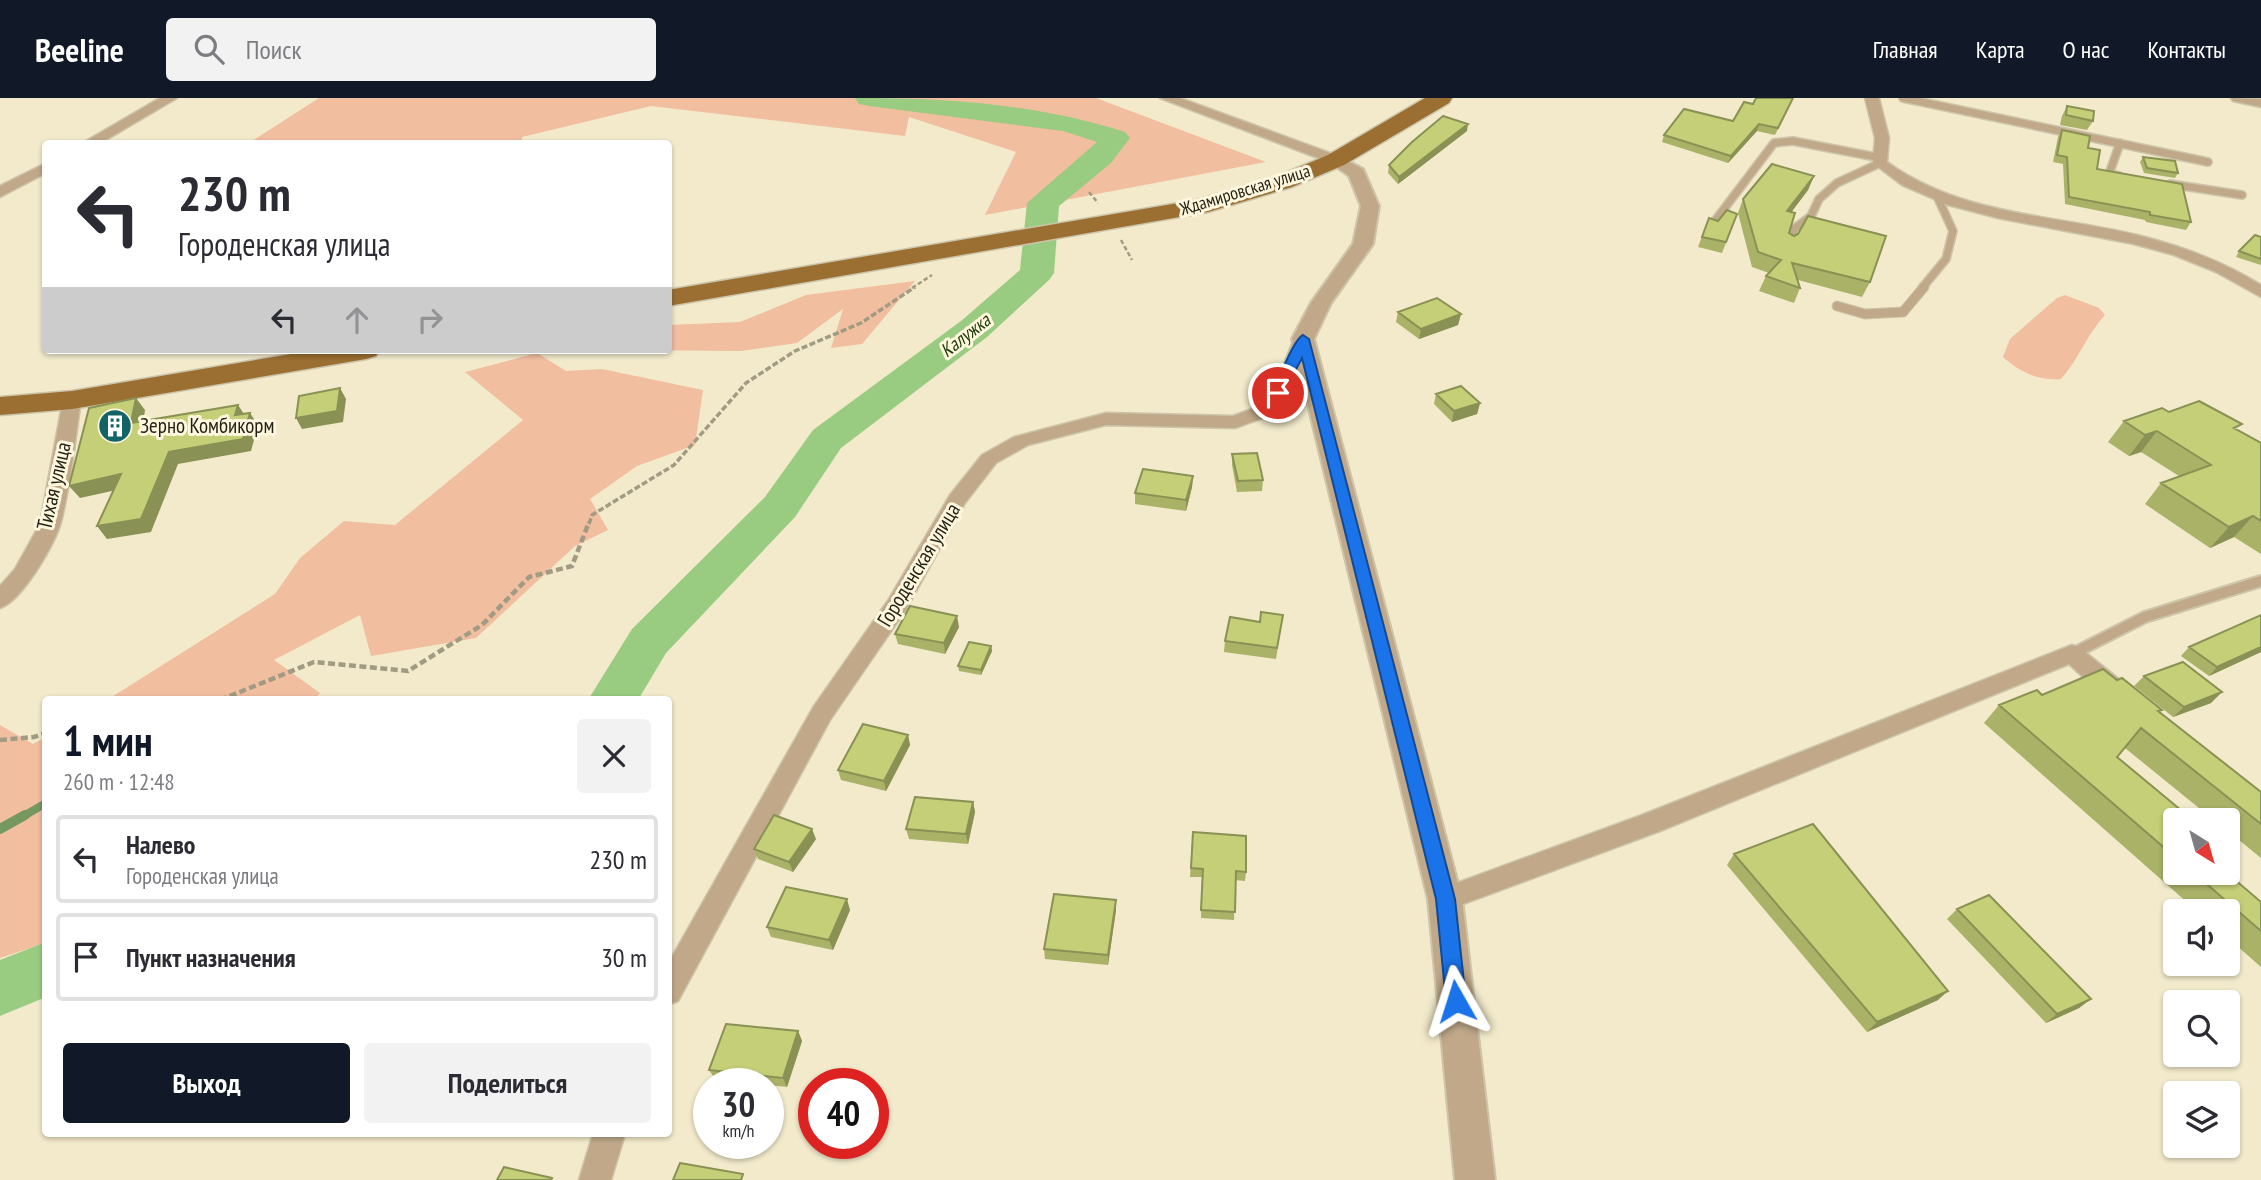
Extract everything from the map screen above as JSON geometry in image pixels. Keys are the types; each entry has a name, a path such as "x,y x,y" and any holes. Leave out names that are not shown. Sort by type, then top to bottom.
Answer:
{"main road":[{"name":"Ждамировская улица","path":"672,297 962,248 1114,227 1199,207 1284,181 1335,160 1441,98"},
{"path":"0,406 72,400 342,354"}],"street":[{"path":"95,140 170,98"},
{"name":"Ждамировская улица","path":"1167,98 1335,160"},
{"path":"1872,98 1882,138 1880,161 1910,184 2012,218 2173,249 2211,262 2261,292"},
{"path":"2238,98 2261,103"},
{"name":"Городенская улица","path":"672,985 822,713 897,605 957,500 989,459 1021,441 1105,419 1235,422 1267,410 1288,376 1321,303 1363,244 1370,206 1356,173 1335,160"},
{"path":"0,192 42,169"},
{"path":"1303,339 1445,899 1475,1180"},
{"name":"Тихая улица","path":"0,600 23,574 50,524 72,400"},
{"path":"1445,899 1651,823 2072,654 2135,704"},
{"path":"595,1180 608,1137"}],"lane":[{"path":"1903,98 2208,162"},
{"path":"1711,226 1774,143 1793,141 1880,161"},
{"path":"2120,143 2109,174 2123,176"},
{"path":"1788,244 1795,228 1811,216 1819,199 1837,183 1880,161"},
{"path":"2162,182 2242,195"},
{"path":"1837,306 1865,314 1903,312 1946,259 1953,231 1936,194"},
{"path":"2072,654 2145,617 2261,581"}],"path":[{"path":"1114,227 1132,260"},
{"path":"230,696 314,662 408,671 482,625 529,577 572,566 592,515 674,465 746,383 795,351 861,323 940,270"},
{"path":"0,740 42,734"}],"shaded area":[{"path":"319,98 1096,98 1266,162 985,215 1016,152 909,117 905,136 651,106 522,137 522,140 254,140"},
{"path":"915,281 862,344 831,348 843,309 797,343 741,351 672,350 672,325 740,322 806,295"},
{"path":"2065,295 2099,308 2105,315 2061,379 2045,379 2030,374 2003,357 2010,339 2057,298"},
{"path":"539,354 566,371 602,369 703,390 695,445 637,466 590,499 608,530 575,546 476,638 371,656 360,615 274,660 320,693 317,696 113,696 275,594 300,558 344,521 395,525 523,420 465,372"},
{"path":"0,725 33,744 42,739 42,944 0,958"}],"building":[{"path":"1756,98 1793,98 1778,128 1759,124 1731,156 1664,135 1684,109 1733,121 1744,102 1753,104"},
{"path":"2067,106 2094,111 2093,121 2066,115"},
{"path":"1443,116 1468,124 1399,177 1389,165"},
{"path":"2062,130 2090,136 2088,148 2100,150 2097,169 2182,184 2191,222 2069,197 2067,157 2057,155"},
{"path":"2143,157 2175,161 2178,173 2147,168"},
{"path":"1772,164 1814,176 1787,211 1795,213 1789,233 1794,236 1798,234 1808,216 1886,236 1870,282 1792,263 1800,288 1766,276 1781,260 1758,252 1743,199"},
{"path":"1727,210 1737,214 1726,242 1702,237 1709,218 1718,221"},
{"path":"2255,235 2261,237 2261,259 2239,251"},
{"path":"1437,298 1461,314 1421,329 1398,312"},
{"path":"1461,386 1480,403 1454,411 1436,394"},
{"path":"340,388 337,411 296,418 299,396"},
{"path":"136,398 131,423 238,405 235,415 250,413 243,439 169,452 141,519 97,526 121,474 69,486 89,408"},
{"path":"2199,401 2242,424 2234,428 2261,443 2261,521 2253,516 2229,527 2161,483 2211,465 2157,431 2145,435 2124,421 2162,408 2169,412"},
{"path":"1257,453 1263,480 1238,481 1232,454"},
{"path":"1143,469 1193,476 1186,500 1135,493"},
{"path":"910,606 957,616 944,643 895,634"},
{"path":"1261,612 1283,615 1277,648 1225,641 1230,617 1260,622"},
{"path":"2261,615 2261,647 2217,667 2189,647"},
{"path":"969,642 991,646 981,670 958,666"},
{"path":"2183,662 2222,692 2184,707 2144,676"},
{"path":"2103,669 2117,680 2122,678 2162,710 2158,711 2261,792 2261,824 2141,728 2117,757 2178,808 2163,808 2163,847 1999,705 2037,690 2042,695"},
{"path":"863,724 908,735 884,781 838,770"},
{"path":"915,797 973,802 966,834 906,829"},
{"path":"774,815 812,829 789,862 754,849"},
{"path":"1813,824 1948,991 1877,1022 1734,854"},
{"path":"1193,832 1246,836 1246,872 1236,871 1235,912 1201,910 1203,869 1191,868"},
{"path":"2240,884 2261,902 2261,931 2240,913 2240,899 2224,899 2209,886"},
{"path":"786,887 847,899 829,940 767,927"},
{"path":"1054,894 1116,900 1108,955 1044,949"},
{"path":"1989,895 2091,999 2057,1014 1957,909"},
{"path":"726,1024 798,1031 784,1075 784,1068 710,1068"},
{"path":"680,1163 743,1174 741,1180 673,1180"},
{"path":"504,1167 552,1178 497,1180"}],"waterway":[{"name":"Калужка","path":"615,696 649,641 780,507 827,439 974,329 1037,273 1043,203 1100,157 1115,138 1066,123 869,98"},
{"path":"22,817 42,805"},
{"path":"0,829 25,815"},
{"name":"Калужка","path":"0,988 42,971"}],"place":[{"name":"Зерно Комбикорм","path":"115,426"}],"route":[{"path":"1278,393 1303,339 1325,416 1445,899 1456,1001"}]}
